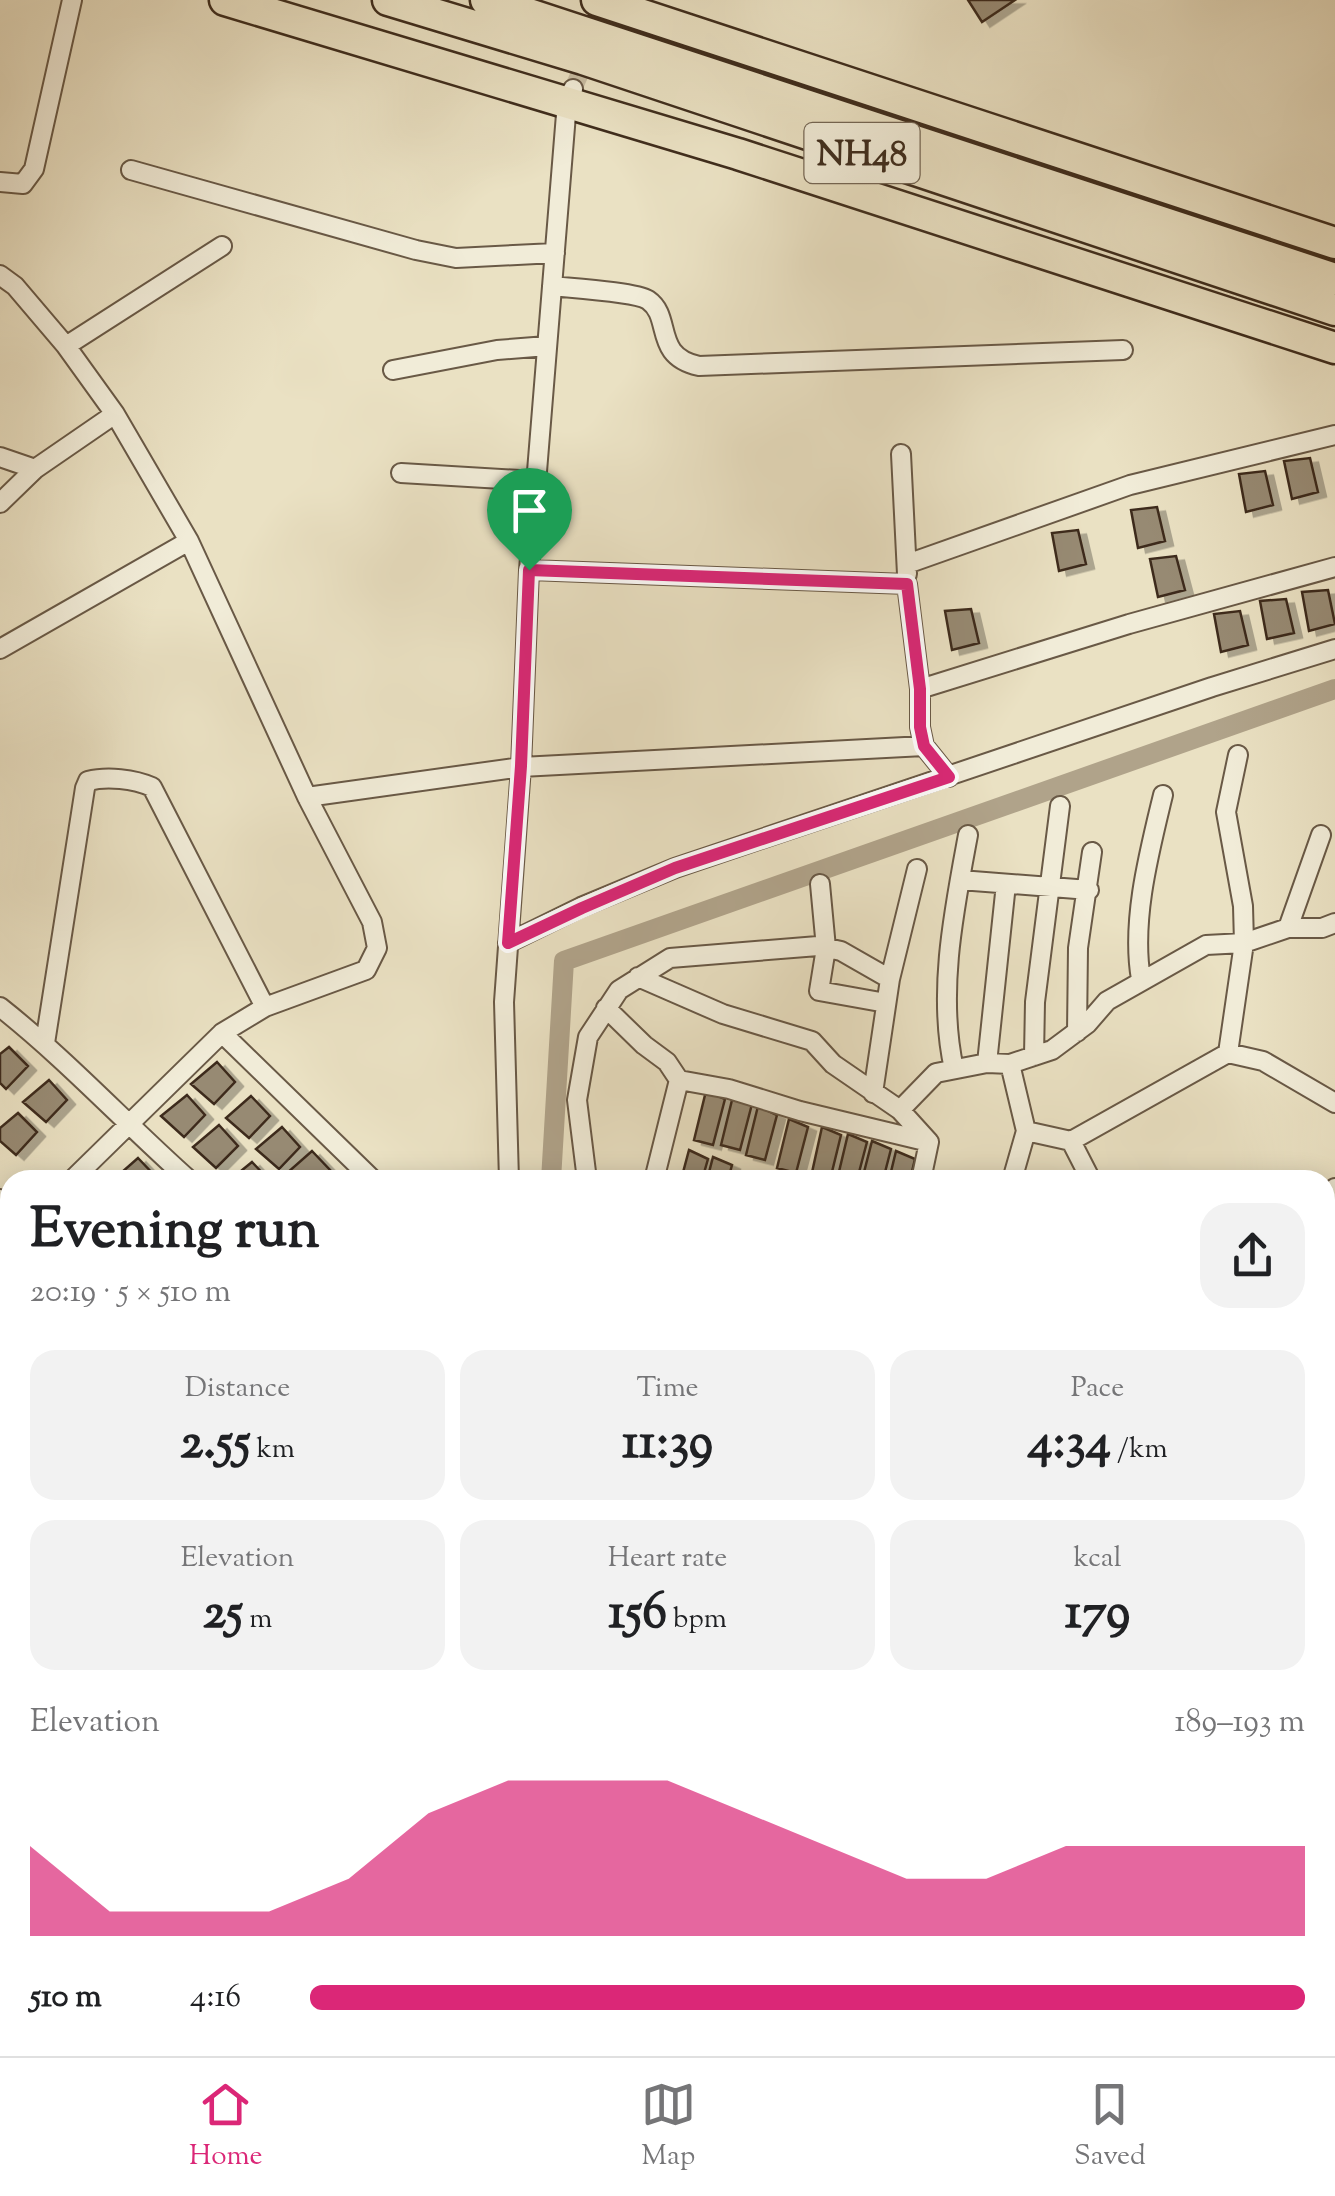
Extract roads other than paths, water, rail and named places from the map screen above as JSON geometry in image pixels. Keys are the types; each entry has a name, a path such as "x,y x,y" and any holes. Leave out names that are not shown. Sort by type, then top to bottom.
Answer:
{"highway":[{"path":"225,0 570,96 1335,348"},
{"name":"NH48","path":"388,0 584,59 1335,310"},
{"name":"NH48","path":"486,0 1335,279"},
{"path":"607,5 1335,243"}],"street":[{"path":"0,182 22,184 34,169 72,0"},
{"path":"510,1170 504,1002 521,766 529,570 570,96"},
{"path":"131,170 456,258 555,253"},
{"path":"66,346 222,246"},
{"path":"0,275 15,286 66,346 115,414 190,541 307,797 372,922 377,948 366,970 264,1007 222,1033 82,1170"},
{"path":"552,286 644,298 655,308 670,349 678,358 699,366 1124,350"},
{"path":"393,370 497,350 547,346"},
{"path":"0,503 35,470 115,414"},
{"path":"907,564 1130,486 1335,435"},
{"path":"901,454 907,584 920,689 920,727 924,746 949,777"},
{"path":"0,457 35,470"},
{"path":"401,473 536,481"},
{"path":"0,649 190,541"},
{"path":"920,689 1129,624 1335,567"},
{"path":"529,570 907,584"},
{"path":"508,943 675,868 1335,649"},
{"path":"307,797 521,766 924,746"},
{"path":"1228,1053 1244,942 1226,812 1238,755"},
{"path":"45,1043 86,788 88,780 100,778 143,783 152,788 264,1007"},
{"path":"1141,979 1136,952 1144,874 1162,795"},
{"path":"1034,1056 1036,1002 1060,806"},
{"path":"954,1069 946,997 968,835"},
{"path":"1288,928 1321,835"},
{"path":"1077,1032 1078,948 1092,852"},
{"path":"873,1093 890,979 917,869"},
{"path":"960,880 1089,890"},
{"path":"820,884 826,948 819,991 886,1004"},
{"path":"987,1063 1006,884"},
{"path":"900,1110 936,1073 987,1063 1010,1064 1052,1050 1077,1032 1106,1001 1206,945 1244,942 1288,928 1335,924"},
{"path":"585,1170 577,1100 588,1037 619,990 638,978 670,958 818,946 841,951 890,979"},
{"path":"638,978 723,1014 812,1041 833,1064 900,1110 929,1142"},
{"path":"0,1007 45,1043 179,1170"},
{"path":"606,1008 644,1046 667,1062 679,1080 729,1089 929,1142"},
{"path":"222,1033 362,1170"},
{"path":"1026,1131 1071,1141 1228,1053 1263,1061 1335,1103"},
{"path":"1010,1064 1026,1131 1015,1170"},
{"path":"656,1170 679,1080"},
{"path":"1071,1141 1086,1170"},
{"path":"923,1170 929,1142"}],"waterway":[{"path":"552,1170 564,961 1335,689"}],"tunnel":[{"path":"573,89 605,17"}]}
